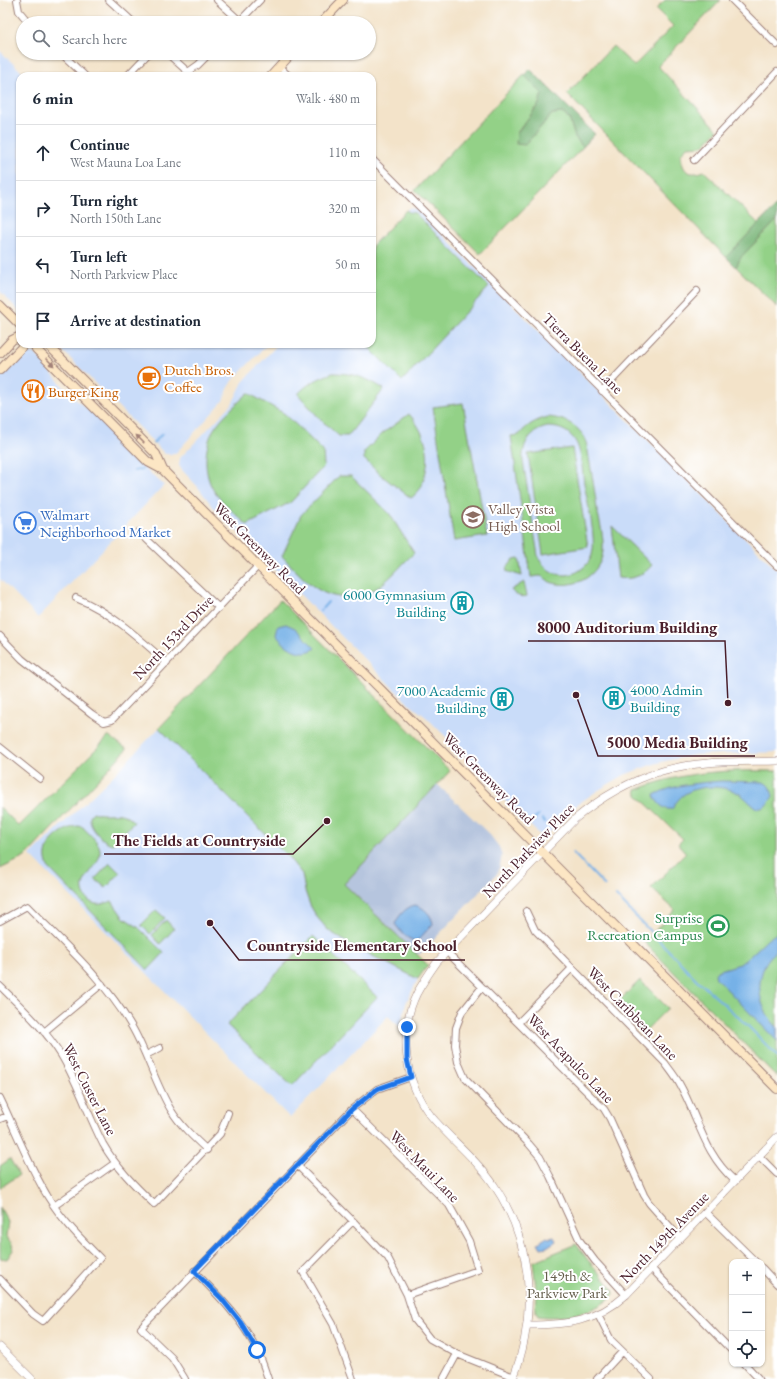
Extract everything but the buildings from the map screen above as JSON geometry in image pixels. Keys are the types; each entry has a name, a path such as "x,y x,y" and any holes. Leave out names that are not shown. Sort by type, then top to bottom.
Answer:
{"main road":[{"path":"327,16 342,0"},
{"path":"275,72 286,60"},
{"path":"0,305 16,321"},
{"path":"0,353 12,340 16,338"},
{"path":"0,370 21,348"},
{"name":"West Greenway Road","path":"36,348 148,462 163,470 777,1089"},
{"name":"West Greenway Road","path":"51,348 156,454 163,470"}],"street":[{"path":"17,0 19,10 24,16"},
{"path":"109,0 126,16"},
{"path":"217,0 233,16"},
{"path":"245,16 260,0"},
{"path":"732,0 777,45"},
{"path":"68,60 81,72"},
{"path":"131,72 142,60"},
{"path":"175,60 188,72 203,60"},
{"path":"279,67 285,72"},
{"path":"694,160 777,72"},
{"name":"Tierra Buena Lane","path":"376,162 777,566"},
{"path":"602,391 697,291"},
{"path":"140,532 218,608"},
{"name":"North 153rd Drive","path":"0,636 22,659 104,722 112,720 258,566"},
{"path":"76,598 88,603 134,633 167,662"},
{"path":"0,748 40,779"},
{"name":"North Parkview Place","path":"513,1378 523,1349 527,1324 529,1294 526,1262 520,1237 507,1208 487,1175 470,1155 431,1115 421,1101 411,1077 407,1059 406,1039 411,1008 427,976 447,952 542,852 575,819 593,804 622,786 663,771 692,765 713,763 777,761"},
{"path":"0,921 27,906 102,984 118,1004 132,1027 170,1109 182,1126 207,1150 220,1134 228,1113"},
{"name":"West Caribbean Lane","path":"526,911 535,930 665,1063 679,1084 708,1148 719,1165 735,1180"},
{"name":"West Acapulco Lane","path":"447,952 604,1110 610,1119 647,1199 680,1238"},
{"path":"518,1024 572,968"},
{"path":"44,1032 102,984"},
{"name":"West Custer Lane","path":"0,986 44,1032 67,1065 103,1143 130,1181 154,1204 207,1150"},
{"path":"482,987 462,1012 456,1028 455,1045 458,1062 465,1078 540,1157 580,1241 595,1261 626,1295"},
{"path":"146,1055 160,1048"},
{"path":"185,1379 172,1358 141,1328 194,1271 352,1109 377,1089 411,1077"},
{"path":"0,1098 34,1173 54,1206 79,1238 100,1258 43,1321 33,1314 0,1279"},
{"name":"West Maui Lane","path":"352,1109 448,1205 469,1242 478,1270 407,1295"},
{"path":"0,1119 8,1116"},
{"name":"North 149th Avenue","path":"527,1324 577,1322 611,1307 626,1295 777,1137"},
{"path":"759,1156 777,1174"},
{"path":"54,1206 116,1163"},
{"path":"297,1165 388,1258 407,1295 415,1320 430,1339 456,1354 513,1378"},
{"path":"705,1212 753,1259"},
{"path":"353,1221 303,1272 333,1324 353,1379"},
{"path":"651,1268 729,1348"},
{"path":"194,1271 221,1298 241,1323 257,1350 268,1379"},
{"path":"765,1271 777,1284"},
{"path":"598,1314 611,1340 651,1379"},
{"path":"0,1347 32,1379"},
{"path":"597,1379 622,1352"},
{"path":"444,1378 456,1354"},
{"path":"748,1367 759,1379"}],"shaded area":[{"path":"0,51 22,72 16,72 16,308 0,291"},
{"name":"Valley Vista High School","path":"409,208 417,209 777,570 777,752 695,755 651,765 624,775 597,791 578,804 548,834 543,836 540,835 502,798 483,774 426,717 408,703 214,508 197,486 181,469 179,465 180,458 232,404 243,382 274,348 376,348 376,241"},
{"path":"60,348 264,348 231,382 223,401 175,454 165,454"},
{"path":"28,352 35,353 77,401 94,413 112,431 131,456 164,485 38,618 0,579 0,378"},
{"path":"159,728 289,858 302,874 305,891 310,905 317,917 388,964 418,979 406,1003 400,1027 388,1016 290,1118 30,855 113,776"},
{"path":"437,784 490,835 499,847 502,855 497,874 420,954 416,953 344,884"}],"green space":[{"path":"665,0 721,0 658,66 718,130 703,146 687,147 681,154 684,168 686,171 693,173 704,171 759,224 726,257 567,94 613,46 634,66 673,26 656,9"},
{"path":"530,69 595,134 583,147 575,137 569,118 562,113 552,114 525,145 516,144 517,133 539,104 542,93 524,75"},
{"path":"524,75 542,93 539,104 517,133 525,145 552,114 562,113 569,118 575,137 583,147 480,254 415,190"},
{"path":"777,205 777,220 741,257 736,267 726,257"},
{"path":"406,210 415,213 489,287 402,381 369,348 376,348 376,242"},
{"path":"777,220 777,307 736,267 741,257"},
{"path":"333,373 360,377 384,389 348,436 339,436 320,419 298,394 314,381"},
{"path":"248,393 285,414 323,451 324,466 291,502 247,525 227,506 212,487 207,471 206,453 210,437 217,424"},
{"path":"463,403 487,536 454,541 433,407"},
{"path":"409,414 419,427 425,442 428,458 422,486 411,498 382,476 364,459 364,452 382,434"},
{"path":"548,417 569,422 581,432 584,437 588,450 597,509 602,530 603,551 599,564 587,578 571,584 550,582 541,576 531,577 511,436 519,435 536,421","holes":["553,427 569,433 575,440 579,449 592,530 593,548 590,559 580,570 568,575 551,571 545,567 538,556 523,461 524,449 532,434 542,429"]},
{"path":"572,448 588,547 543,554 528,454"},
{"path":"339,476 351,476 389,513 414,553 390,578 379,587 359,595 347,597 335,596 316,588 298,573 282,556 301,515"},
{"path":"612,526 652,565 649,569 633,578 618,578"},
{"path":"519,558 522,576 506,571 514,559"},
{"path":"524,582 527,596 518,596 511,590"},
{"path":"280,600 450,771 344,884 428,965 418,979 349,944 328,930 317,917 310,905 305,891 302,874 289,858 159,728"},
{"path":"109,736 127,749 25,857 0,869 0,807 19,826"},
{"name":"Surprise Recreation Campus","path":"730,771 777,771 777,1077 644,942 675,910 651,888 686,853 678,844 683,839 637,795 636,790 665,780 694,774"},
{"path":"93,812 99,814 124,815 134,822 113,844 104,840 95,831 90,821 90,816"},
{"path":"78,826 83,827 100,848 99,858 84,881 84,893 88,900 94,904 103,904 112,901 123,917 138,927 164,953 148,970 48,867 46,860 47,849 53,839 67,829"},
{"path":"110,863 120,873 106,888 95,879"},
{"path":"156,910 165,918 150,934 141,925"},
{"path":"166,920 174,929 160,944 152,935"},
{"path":"313,936 377,997 292,1086 227,1025"},
{"path":"640,980 668,1008 644,1032 616,1004"},
{"path":"10,1159 19,1175 0,1188 0,1166"},
{"path":"0,1207 8,1222 6,1237 12,1244 13,1250 7,1259 0,1258"},
{"name":"149th & Parkview Park","path":"576,1244 613,1289 614,1294 599,1306 579,1313 557,1317 538,1316 535,1310 536,1289 533,1262"}],"water":[{"path":"286,624 295,628 315,648 303,652 293,650 288,647 276,635 278,626"},
{"path":"721,781 763,782 770,788 773,796 769,803 765,806 762,808 757,808 740,794 726,788 708,787 692,790 678,800 672,809 666,809 654,795 678,786"},
{"path":"415,905 427,912 433,924 417,941 407,937 395,924 403,912"},
{"path":"777,933 777,946 764,967 761,975 760,991 763,1007 771,1021 777,1027 777,1041 716,978 715,974 717,971 740,964"},
{"path":"547,1237 554,1237 556,1241 547,1247 541,1248 538,1243"}],"waterway":[{"path":"153,443 162,434"},
{"path":"134,471 142,469"},
{"path":"320,611 328,602"},
{"path":"530,823 538,815"},
{"path":"542,819 545,822"},
{"path":"573,853 605,886"},
{"path":"616,896 697,980 747,1025 777,1056"}],"place":[{"name":"Dutch Bros. Coffee","path":"149,378"},
{"name":"Burger King","path":"33,391"},
{"name":"Valley Vista High School","path":"473,517"},
{"name":"Walmart Neighborhood Market","path":"25,523"},
{"name":"6000 Gymnasium Building","path":"462,603"},
{"name":"5000 Media Building","path":"576,695"},
{"name":"4000 Admin Building","path":"614,698"},
{"name":"7000 Academic Building","path":"502,699"},
{"name":"8000 Auditorium Building","path":"728,703"},
{"name":"The Fields at Countryside","path":"327,821"},
{"name":"Countryside Elementary School","path":"210,923"},
{"name":"Surprise Recreation Campus","path":"718,926"}],"route":[{"path":"257,1350 241,1323 221,1298 194,1271 352,1109 377,1089 411,1077 407,1059 407,1027"}]}
